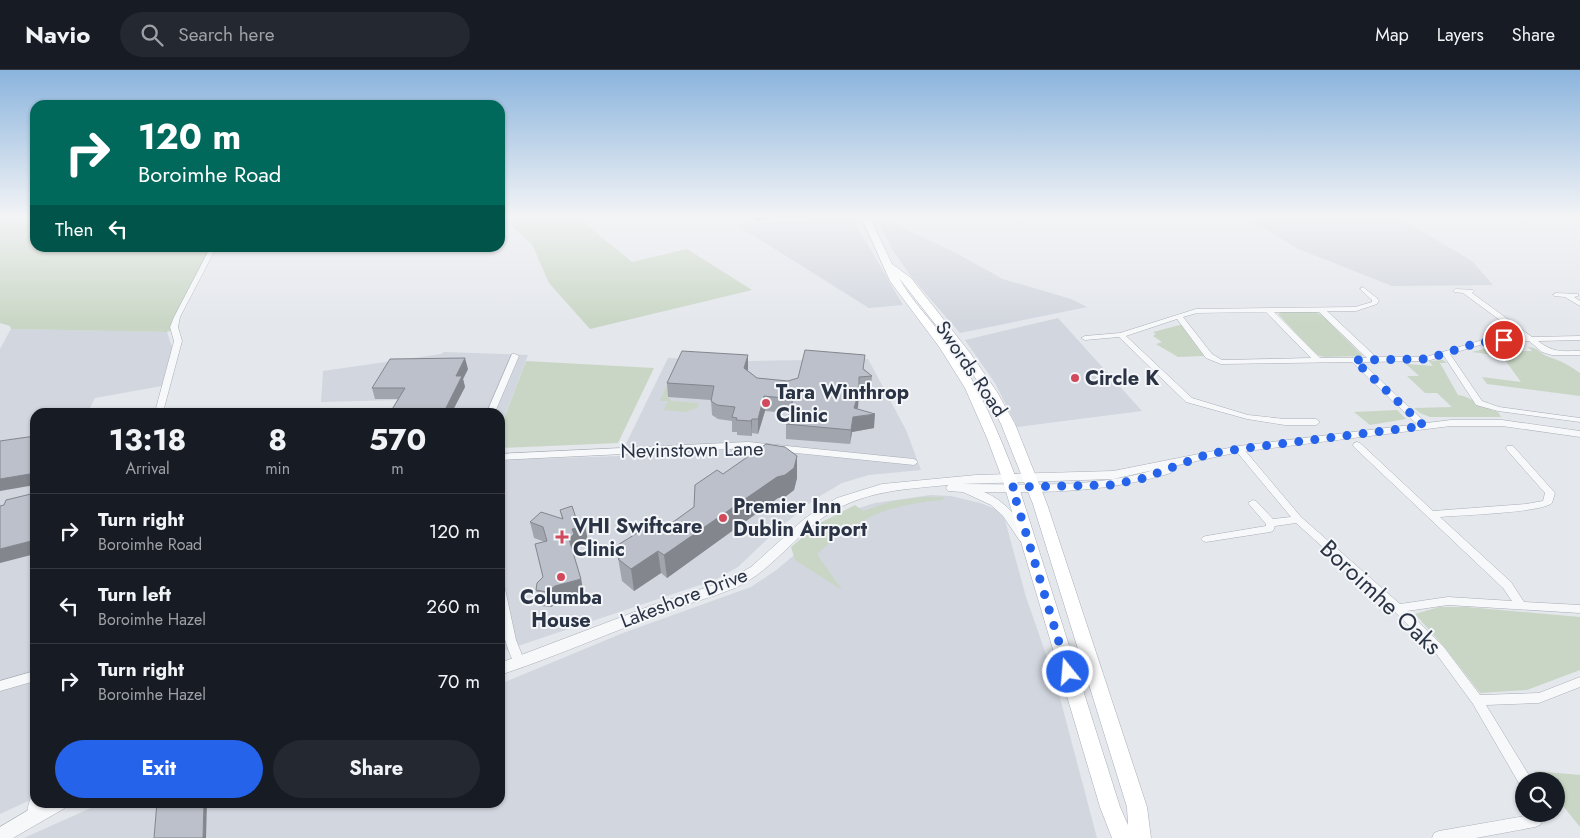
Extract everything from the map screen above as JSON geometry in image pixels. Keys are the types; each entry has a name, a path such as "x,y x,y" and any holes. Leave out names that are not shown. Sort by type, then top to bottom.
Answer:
{"main road":[{"name":"Swords Road","path":"883,252 895,281 944,347 971,388 994,438 1010,483 1027,544 1110,807 1123,838"},
{"name":"Swords Road","path":"889,265 907,280 984,379 1008,424 1032,483 1137,808 1140,838"}],"street":[{"path":"160,408 178,341 174,327 177,317 211,252"},
{"path":"1085,338 1121,335 1196,311 1356,309 1375,303 1374,298 1364,289"},
{"path":"1465,291 1530,339 1551,352 1580,353"},
{"path":"1456,292 1474,291"},
{"path":"1556,295 1576,295"},
{"path":"1566,295 1580,304"},
{"path":"1320,309 1374,360"},
{"path":"1268,310 1318,361"},
{"path":"1179,317 1214,360 1427,359 1489,340 1580,338"},
{"path":"1121,335 1189,400 1247,417 1285,422 1316,422"},
{"path":"1445,353 1479,402 1498,409 1580,420"},
{"path":"493,408 515,356"},
{"path":"1354,360 1424,426"},
{"name":"Lakeshore Drive","path":"505,667 658,609 731,584 756,570 807,523 831,507 870,491 943,481 1091,486 1127,482 1153,475 1208,454 1424,426 1502,423 1580,434"},
{"name":"Nevinstown Lane","path":"505,457 748,445 914,462"},
{"path":"1357,445 1507,585 1521,606"},
{"path":"1431,514 1526,507 1547,503 1550,493 1510,448"},
{"name":"Boroimhe Oaks","path":"1239,449 1298,519 1398,608 1439,649 1477,700 1520,772"},
{"name":"Lakeshore Drive","path":"908,485 944,488 1010,483"},
{"path":"944,488 968,491 994,500 1006,510 1027,544"},
{"path":"1253,504 1271,523"},
{"path":"1271,523 1298,519"},
{"path":"1206,539 1270,529 1271,523"},
{"path":"1398,608 1448,601 1580,609"},
{"path":"505,615 510,640 519,662"},
{"path":"0,686 30,677"},
{"path":"1477,700 1539,698 1580,682"},
{"path":"0,836 35,809"},
{"path":"1439,838 1529,822"}],"shaded area":[{"path":"779,252 872,252 903,305 869,308"},
{"path":"894,252 954,252 1003,279 1071,299 1087,307 960,333 912,278"},
{"path":"1306,252 1457,252 1472,261 1493,285 1392,286"},
{"path":"1058,318 1142,411 1017,427 995,383 965,340"},
{"path":"11,329 167,332 173,350 162,386 95,398 90,408 30,408 30,800 0,814 0,349"},
{"path":"444,352 528,355 505,415 505,408 396,408 398,400 321,402 323,371 441,354"},
{"path":"668,358 744,361 868,359 906,430 921,470 869,475 842,483 815,499 778,529 738,567 715,580 505,650 505,460 620,456"},
{"path":"931,495 951,496 980,503 998,510 1005,520 1026,597 1056,683 1097,838 24,838 91,808 505,808 505,682 623,633 751,587 775,571 846,512 875,503"}],"green space":[{"path":"0,252 211,252 174,329 167,332 11,329 10,326 0,323"},
{"path":"535,252 620,252 632,262 675,252 692,252 752,290 590,329 549,283"},
{"path":"1284,311 1315,312 1322,315 1363,356 1325,357 1316,355 1278,314"},
{"path":"1180,325 1204,356 1178,357 1156,344 1162,342 1153,336 1156,334 1153,332"},
{"path":"1509,347 1515,351 1532,351 1528,347 1534,348 1546,356 1576,370 1580,373 1580,396 1487,384 1482,377 1521,382 1502,356 1472,352 1488,348"},
{"path":"1443,360 1447,363 1440,363 1458,395 1498,412 1501,417 1430,417 1414,408 1452,407 1437,393 1425,393 1407,376 1419,376 1406,364 1433,366 1429,361"},
{"path":"526,361 654,368 618,443 505,448 505,416"},
{"path":"682,363 667,397 672,401 699,403 697,408 685,412 664,410 668,401 660,401 676,365"},
{"path":"1397,410 1406,419 1370,425 1354,412"},
{"path":"922,497 944,497 942,500 905,505 875,515 846,531 817,554 842,590 795,560 791,547 820,523 855,505 863,511 893,501"},
{"path":"1439,607 1467,607 1580,617 1580,670 1527,690 1480,693 1446,649 1415,614"},
{"path":"1565,774 1580,775 1580,827 1565,808"}],"building":[{"path":"805,350 865,355 863,369 872,376 859,377 859,392 854,408 875,414 853,417 851,430 786,424 793,399 764,396 758,419 752,419 751,421 736,420 737,418 732,417 735,407 717,405 711,401 714,386 667,383 682,351 748,355 744,368 757,378 788,381 798,378"},
{"path":"465,358 456,376 462,376 446,408 393,408 405,388 372,388 390,359"},
{"path":"30,437 30,474 0,479 0,441"},
{"path":"766,444 785,447 797,456 794,468 785,475 777,477 664,555 658,551 631,569 618,559 626,554 616,546 652,524 662,530 694,507 695,485 717,470 723,474"},
{"path":"30,494 30,541 0,549 0,506 4,505 6,500"},
{"name":"Columba House","path":"572,506 578,524 585,526 572,529 574,534 569,539 581,579 555,586 547,592 536,590 537,583 543,577 535,544 547,541 543,527 530,522 541,512 563,519 560,510"},
{"path":"156,808 204,808 203,838 154,838"}],"place":[{"name":"Circle K","path":"1075,378"},
{"name":"Tara Winthrop Clinic","path":"766,403"},
{"name":"Premier Inn Dublin Airport","path":"723,518"},
{"name":"VHI Swiftcare Clinic","path":"562,537"},
{"name":"Columba House","path":"561,577"}],"route":[{"path":"1068,672 1027,544 1012,487 1110,485 1141,479 1208,454 1272,444 1424,426 1354,360 1427,359 1489,340 1504,340"}]}
